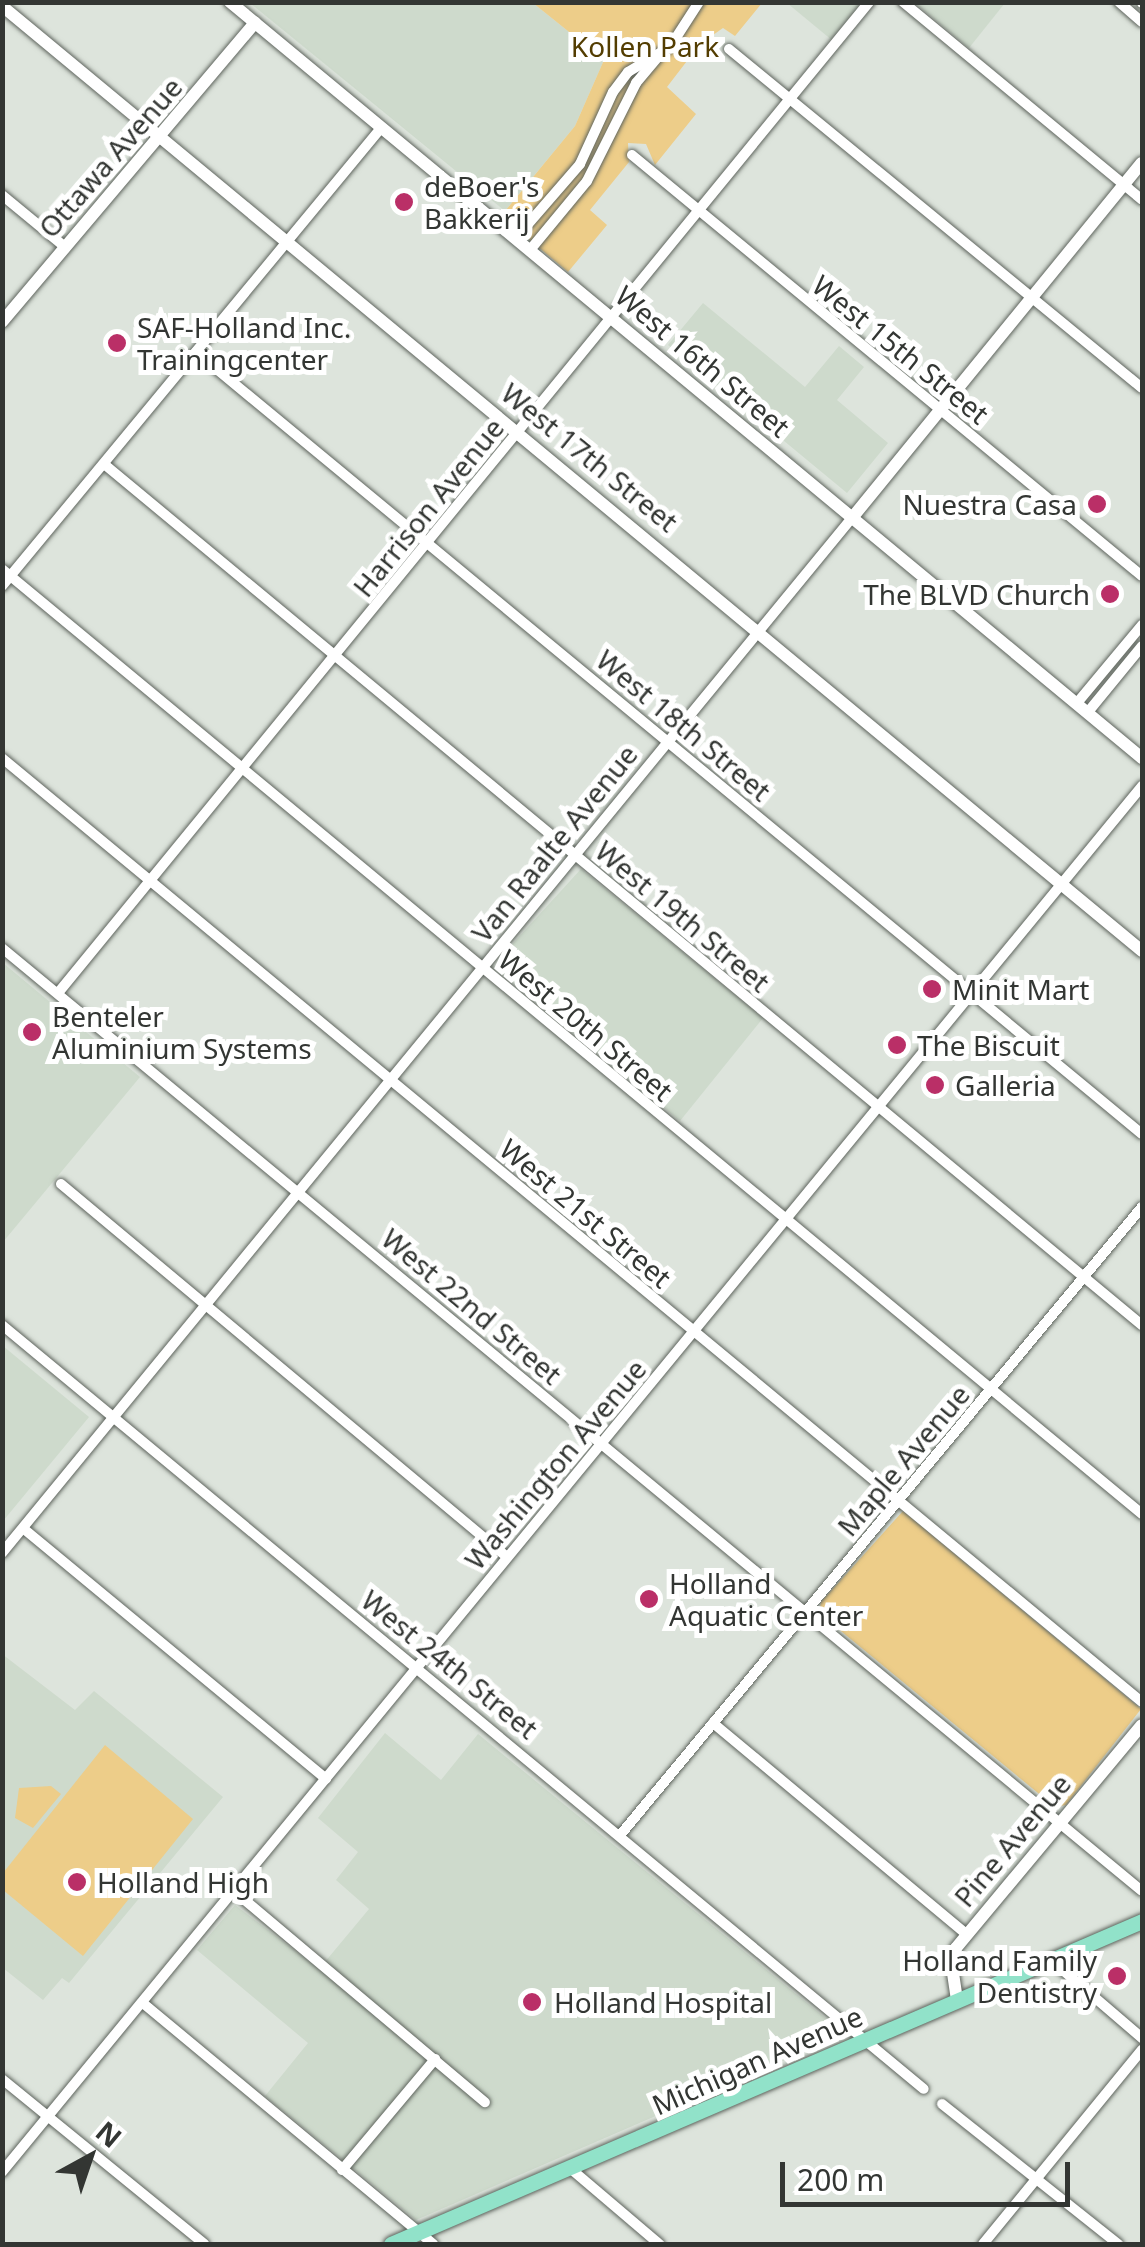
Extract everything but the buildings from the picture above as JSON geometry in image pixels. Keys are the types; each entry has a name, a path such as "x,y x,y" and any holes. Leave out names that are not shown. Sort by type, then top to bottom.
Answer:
{"main road":[{"name":"Michigan Avenue","path":"391,2244 1142,1921"}],"street":[{"name":"West 16th Street","path":"230,2 1142,758"},
{"path":"530,250 599,163 625,102 659,55 684,32 699,2"},
{"name":"Harrison Avenue","path":"58,993 870,2"},
{"path":"903,2 1142,200"},
{"path":"1119,2 1142,22"},
{"name":"West 17th Street","path":"2,6 760,628 1142,951"},
{"name":"Ottawa Avenue","path":"2,322 255,24"},
{"path":"729,49 1142,388"},
{"path":"516,238 580,164 628,72 659,55"},
{"path":"2,586 7,572 104,464 381,128"},
{"name":"West 15th Street","path":"632,155 1142,576"},
{"name":"Van Raalte Avenue","path":"2,1554 1142,163"},
{"path":"2,195 66,247"},
{"name":"West 18th Street","path":"196,352 1142,1134"},
{"name":"West 19th Street","path":"104,464 1142,1325"},
{"name":"West 20th Street","path":"7,572 1142,1514"},
{"path":"1082,708 1142,625"},
{"path":"1082,708 1142,646"},
{"name":"West 21st Street","path":"2,758 1142,1702"},
{"name":"Washington Avenue","path":"2,2172 1142,786"},
{"name":"West 22nd Street","path":"2,948 1142,1890"},
{"path":"61,1184 507,1557"},
{"name":"Maple Avenue","path":"621,1834 1142,1207"},
{"name":"West 24th Street","path":"2,1325 621,1834 924,2090"},
{"path":"24,1528 326,1779"},
{"path":"713,1723 966,1934"},
{"name":"Pine Avenue","path":"957,2000 951,1960 966,1934 1142,1725"},
{"path":"234,1891 485,2102"},
{"path":"1050,1960 1142,2038"},
{"path":"144,2004 433,2244"},
{"path":"982,2244 1142,2050"},
{"path":"342,2170 435,2059"},
{"path":"2,2078 204,2244"},
{"path":"942,2104 1118,2244"},
{"path":"570,2169 659,2244"}],"shaded area":[{"path":"250,3 533,3 604,60 575,126 505,211"},
{"path":"787,3 865,3 833,41"},
{"path":"915,3 1005,3 969,48"},
{"path":"703,303 805,387 839,346 864,367 837,400 888,443 847,493 668,345"},
{"path":"581,869 763,1018 680,1121 499,970 505,952"},
{"path":"3,963 140,1077 3,1242"},
{"path":"3,1346 89,1417 3,1521"},
{"name":"Holland High","path":"2,1654 75,1710 94,1691 223,1797 69,1983 62,1978 43,2000 3,1968"},
{"name":"Holland Hospital","path":"385,1733 441,1780 478,1734 845,2034 416,2220 265,2096 308,2043 197,1950 235,1905 319,1969 369,1909 336,1880 358,1852 318,1818"}],"green space":[{"name":"Kollen Park","path":"533,3 762,3 735,36 723,28 700,44 667,87 696,114 655,165 646,144 628,143 629,162 590,210 607,225 568,272 501,216 575,126 604,60"},
{"path":"903,1511 1141,1709 1066,1805 1055,1807 819,1613 821,1602"},
{"path":"105,1745 193,1819 83,1956 3,1890 3,1873"},
{"path":"51,1786 61,1794 33,1828 15,1818 19,1788"}],"place":[{"name":"deBoer's Bakkerij","path":"404,202"},
{"name":"SAF-Holland Inc. Trainingcenter","path":"117,343"},
{"name":"Nuestra Casa","path":"1097,504"},
{"name":"The BLVD Church","path":"1110,594"},
{"name":"Minit Mart","path":"932,989"},
{"name":"Benteler Aluminium Systems","path":"32,1032"},
{"name":"The Biscuit","path":"897,1045"},
{"name":"Galleria","path":"935,1085"},
{"name":"Holland Aquatic Center","path":"649,1599"},
{"name":"Holland High","path":"77,1882"},
{"name":"Holland Family Dentistry","path":"1117,1976"},
{"name":"Holland Hospital","path":"532,2002"}]}
